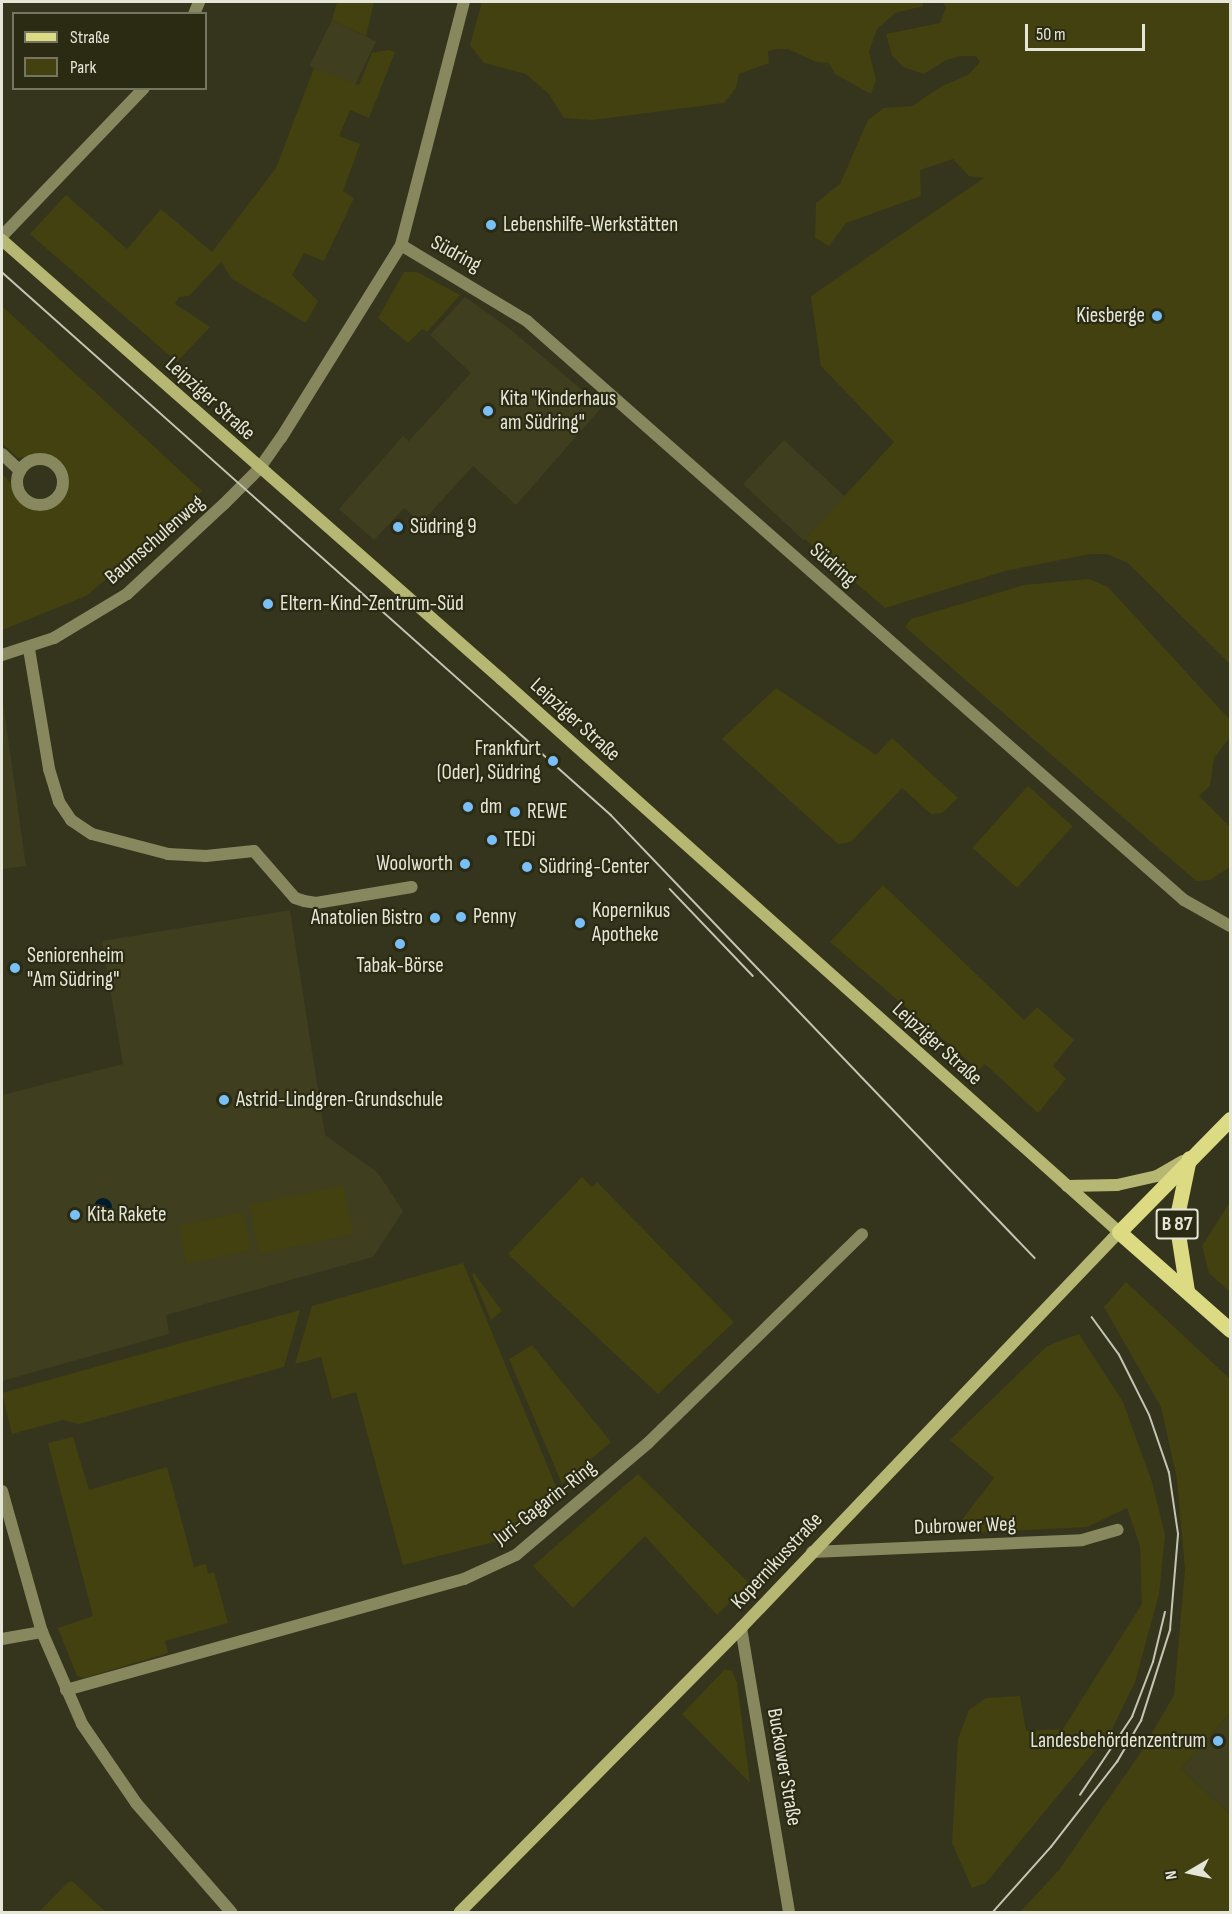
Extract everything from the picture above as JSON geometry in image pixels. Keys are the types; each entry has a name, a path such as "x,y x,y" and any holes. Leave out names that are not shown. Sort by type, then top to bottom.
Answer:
{"main road":[{"name":"B 87","path":"1230,1119 1189,1158 1119,1232 1230,1330"},
{"name":"B 87","path":"1187,1291 1176,1221 1189,1158"}],"street":[{"name":"Südring","path":"259,469 401,244 464,2"},
{"path":"2,238 142,90"},
{"name":"Leipziger Straße","path":"2,238 259,469 501,679 1119,1232"},
{"name":"Südring","path":"401,244 527,321 1184,900 1230,926"},
{"path":"2,454 20,471"},
{"name":"Baumschulenweg","path":"2,655 29,649 127,594 259,469"},
{"path":"29,649 49,769 59,802 71,820 92,834 168,854 206,856 254,851 295,898 304,901 316,903 412,888"},
{"path":"1067,1186 1098,1187 1157,1176 1189,1158"},
{"name":"Kopernikusstraße","path":"460,1912 741,1628 1119,1232"},
{"name":"Juri-Gagarin-Ring","path":"66,1690 464,1579 516,1555 648,1443 862,1234"},
{"path":"2,1491 42,1632 82,1724 136,1803 231,1912"},
{"name":"Dubrower Weg","path":"812,1552 1082,1540 1118,1530"},
{"name":"Buckower Straße","path":"741,1628 789,1912"},
{"path":"2,1639 42,1632"}],"shaded area":[{"path":"332,20 376,41 354,87 310,66"},
{"path":"465,297 510,329 602,407 516,505 473,466 421,523 404,508 374,540 339,509 403,436 409,441 471,373 430,335"},
{"path":"784,440 845,497 804,540 743,484"},
{"path":"2,695 26,866 2,869"},
{"name":"Astrid-Lindgren-Grundschule","path":"290,910 325,1135 378,1173 403,1211 373,1257 166,1315 169,1334 2,1381 2,1095 123,1064 102,941"},
{"name":"Landesbehördenzentrum","path":"1230,1713 1230,1814 1181,1769"}],"green space":[{"path":"337,2 374,2 366,36 332,20"},
{"path":"482,2 923,2 923,6 895,13 877,29 869,52 876,80 871,94 835,74 829,63 816,62 788,49 776,49 768,51 769,63 739,74 736,88 724,103 592,120 564,118 549,94 526,74 484,63 470,45"},
{"path":"942,2 1230,2 1230,664 1128,563 1107,554 1090,554 1005,571 885,608 805,539 894,442 821,366 811,296 984,178 969,176 953,159 920,170 921,196 846,223 829,246 815,238 816,203 840,184 868,120 884,108 912,106 942,86 968,75 980,62 976,56 961,56 946,60 924,74 903,67 892,55 886,34 940,23 946,7"},
{"path":"388,50 395,52 369,118 350,110 339,136 360,144 343,191 354,198 324,261 304,253 292,275 318,301 306,323 232,279 221,262 189,296 179,297 175,304 210,327 177,362 30,234 66,195 127,249 161,209 212,252 276,168 314,68 359,85 372,53"},
{"path":"404,272 417,272 460,295 427,332 422,329 408,343 378,318"},
{"path":"2,306 202,491 141,551 86,596 2,630 2,473 31,509 52,507 62,500 67,479 61,464 46,454 18,458 2,443"},
{"path":"1089,579 1108,587 1230,720 1230,737 1214,758 1210,786 1199,796 1230,827 1230,867 1210,880 1196,881 905,627 911,619 1024,585"},
{"path":"776,688 876,755 892,738 958,798 942,813 931,814 902,788 851,842 838,844 722,739"},
{"path":"1028,786 1073,826 1017,888 972,848"},
{"path":"883,885 1024,1020 1037,1007 1074,1040 1053,1066 1066,1079 1038,1113 985,1064 979,1070 830,942"},
{"path":"582,1177 592,1187 597,1182 734,1322 658,1394 508,1254"},
{"path":"343,1185 353,1234 259,1254 249,1205"},
{"path":"1230,1202 1230,1292 1209,1273 1202,1246"},
{"path":"243,1212 251,1250 187,1264 178,1226"},
{"path":"463,1263 557,1489 498,1541 403,1565 356,1392 332,1399 321,1357 295,1364 312,1306"},
{"path":"474,1273 502,1311 491,1320 472,1275"},
{"path":"1126,1282 1230,1379 1230,1713 1181,1769 1230,1814 1230,1912 1020,1912 1059,1870 1139,1755 1174,1695 1185,1569 1177,1479 1161,1407 1104,1307"},
{"path":"300,1310 284,1367 79,1424 63,1420 12,1434 2,1393"},
{"path":"1079,1334 1123,1402 1152,1482 1165,1535 1159,1594 1135,1682 1111,1731 986,1883 972,1888 952,1843 958,1739 969,1710 986,1698 1020,1696 1026,1731 1063,1729 1142,1604 1140,1546 1127,1508 1087,1527 951,1534 994,1478 950,1440 1047,1346"},
{"path":"532,1345 611,1442 562,1484 509,1359"},
{"path":"73,1437 89,1490 167,1467 194,1567 206,1564 208,1574 214,1572 228,1623 165,1641 168,1653 84,1678 77,1676 58,1628 93,1616 48,1443"},
{"path":"638,1474 749,1583 717,1615 645,1536 573,1608 533,1566"},
{"path":"725,1669 732,1671 737,1683 750,1783 682,1714"},
{"path":"72,1881 106,1912 39,1912 68,1882"}],"water":[{"path":"99,1198 107,1198 112,1203 110,1214 99,1216 94,1211 94,1203"}],"tram line":[{"path":"2,272 611,815 1035,1258"},
{"path":"670,889 753,976"},
{"path":"993,1912 1051,1847 1117,1762 1141,1721 1170,1630 1178,1534 1169,1473 1149,1415 1119,1355 1092,1318"},
{"path":"1080,1795 1132,1717 1153,1662 1165,1612"}],"place":[{"name":"Lebenshilfe-Werkstätten","path":"491,225"},
{"name":"Kiesberge","path":"1157,316"},
{"name":"Kita \"Kinderhaus am Südring\"","path":"488,411"},
{"name":"Südring 9","path":"398,527"},
{"name":"Eltern-Kind-Zentrum-Süd","path":"268,604"},
{"name":"Frankfurt (Oder), Südring","path":"553,761"},
{"name":"dm","path":"468,807"},
{"name":"REWE","path":"515,812"},
{"name":"TEDi","path":"492,840"},
{"name":"Woolworth","path":"465,864"},
{"name":"Südring-Center","path":"527,867"},
{"name":"Penny","path":"461,917"},
{"name":"Anatolien Bistro","path":"435,918"},
{"name":"Kopernikus Apotheke","path":"580,923"},
{"name":"Tabak-Börse","path":"400,944"},
{"name":"Seniorenheim \"Am Südring\"","path":"15,968"},
{"name":"Astrid-Lindgren-Grundschule","path":"224,1100"},
{"name":"Kita Rakete","path":"75,1215"},
{"name":"Landesbehördenzentrum","path":"1218,1741"}]}
